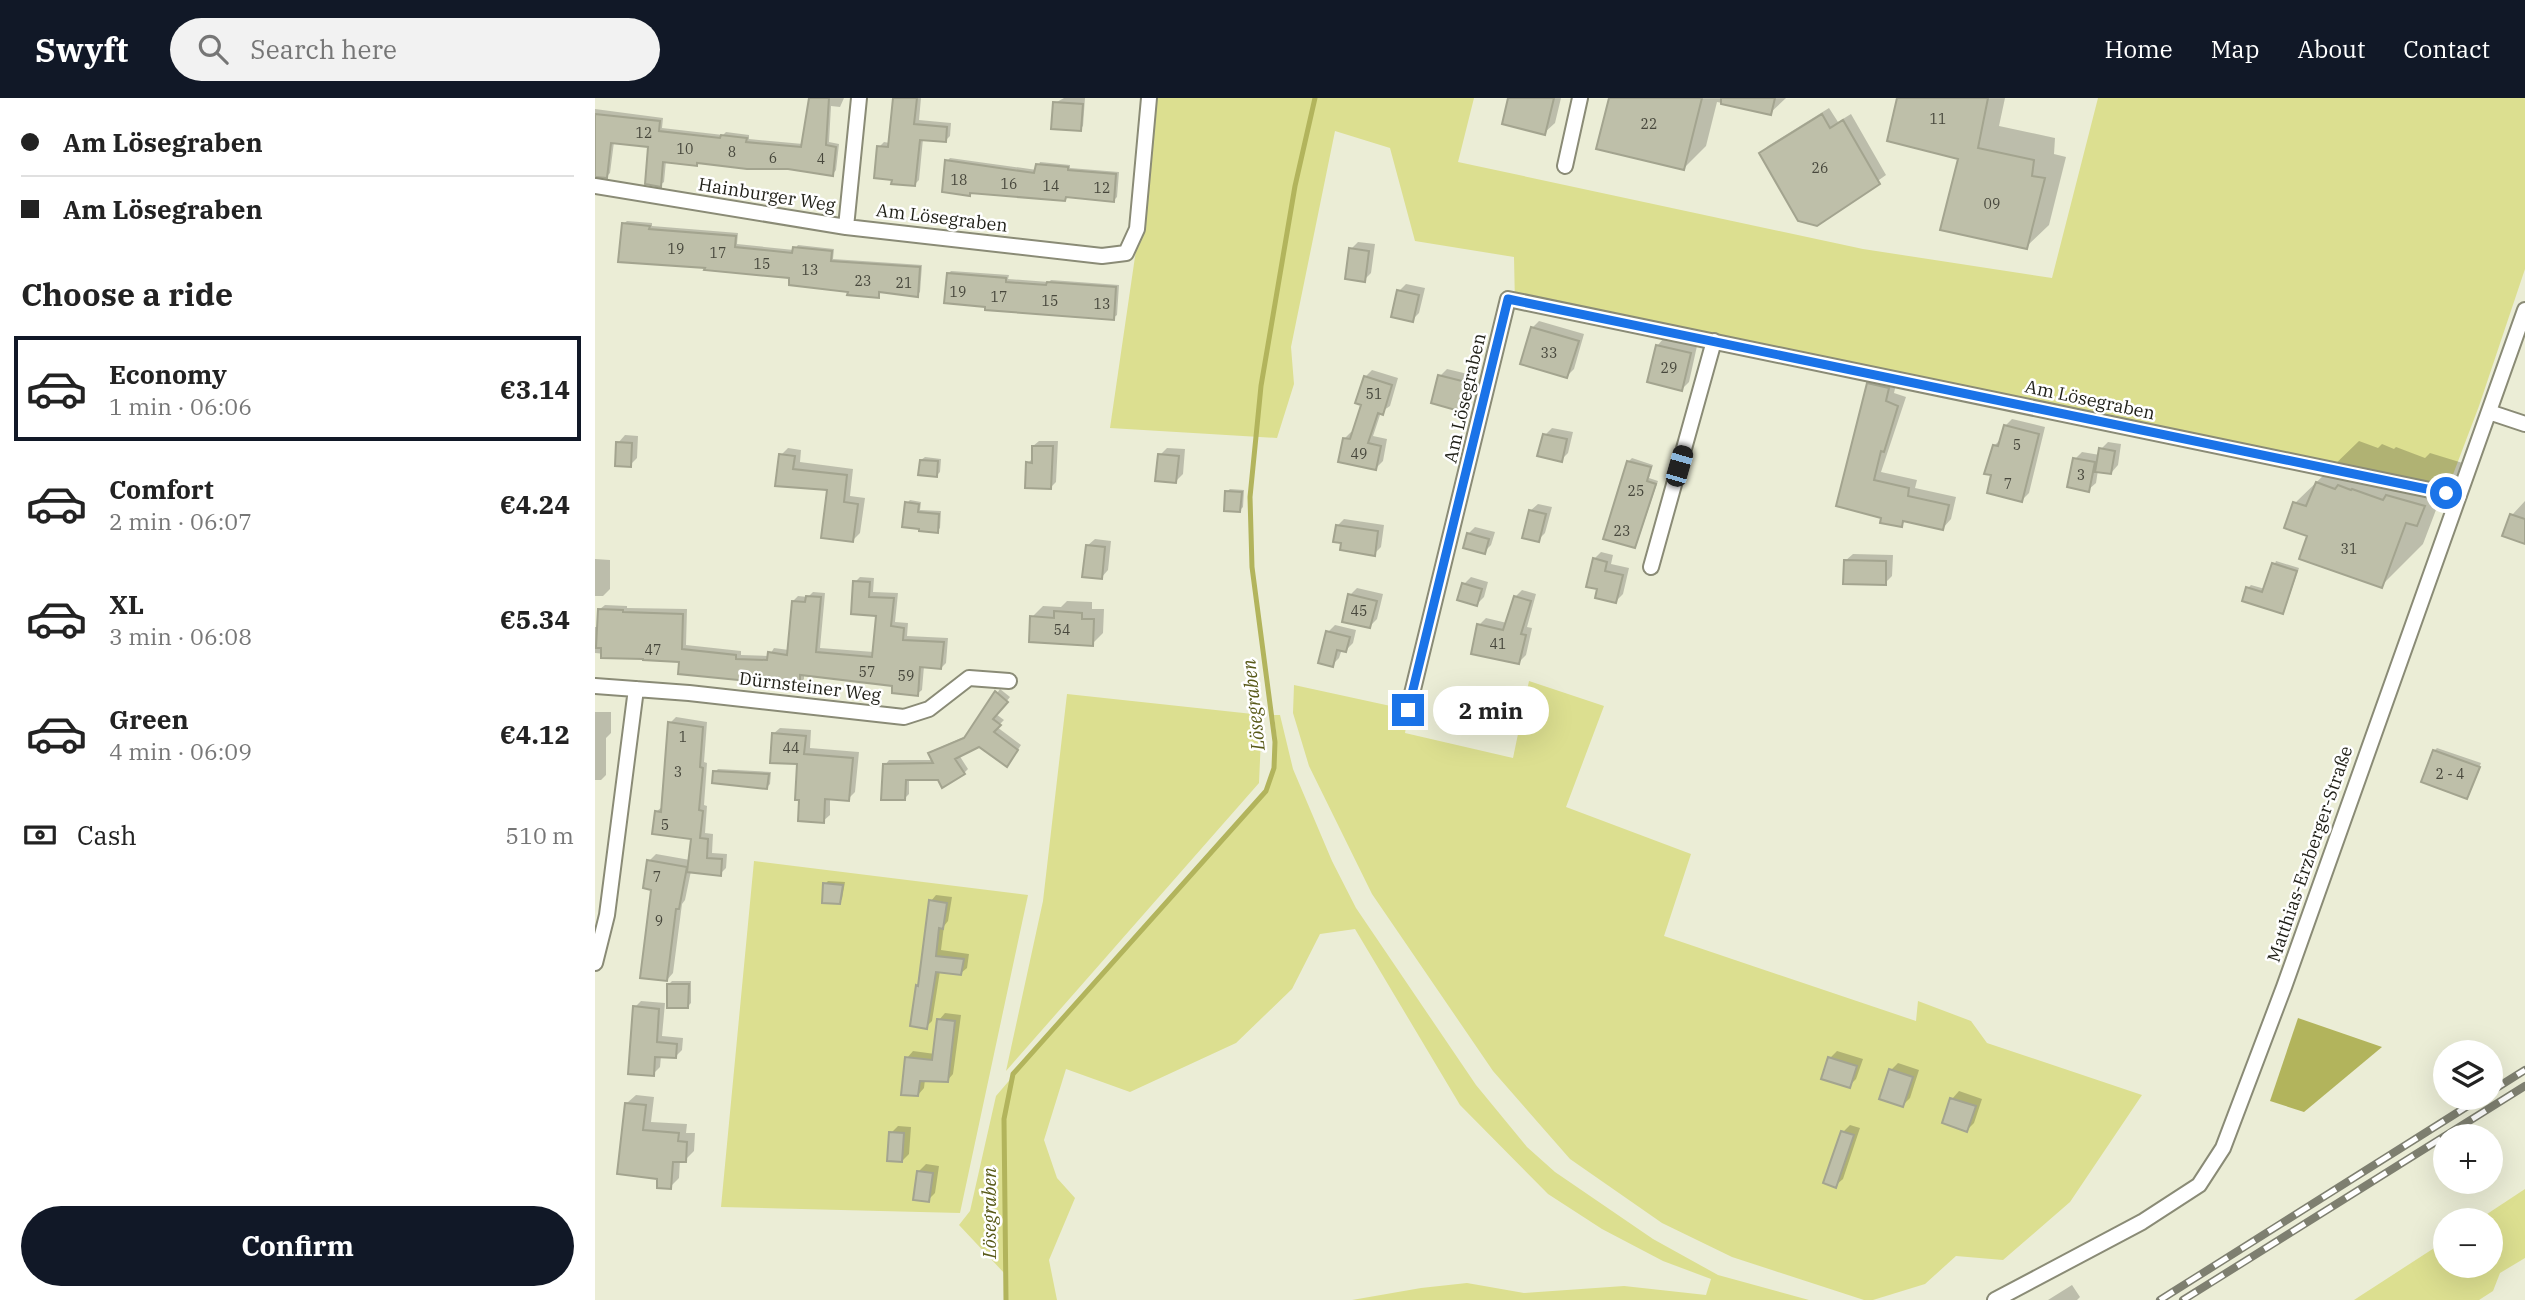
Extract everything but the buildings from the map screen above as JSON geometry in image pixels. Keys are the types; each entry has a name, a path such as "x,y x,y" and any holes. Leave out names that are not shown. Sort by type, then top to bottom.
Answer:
{"street":[{"name":"Hainburger Weg","path":"595,187 846,227 859,98"},
{"name":"Am Lösegraben","path":"846,227 1102,256 1126,253 1137,229 1149,98"},
{"path":"1565,166 1580,98"},
{"name":"Am Lösegraben","path":"1408,710 1508,299 2459,496"},
{"name":"Matthias-Erzberger-Straße","path":"1995,1300 2142,1222 2199,1185 2223,1148 2284,987 2525,310"},
{"path":"1651,567 1714,341"},
{"path":"2489,412 2525,424"},
{"path":"1419,662 1434,666"},
{"name":"Dürnsteiner Weg","path":"595,686 744,698 904,717 929,709 969,678 1009,681"},
{"path":"595,963 636,689"}],"green space":[{"path":"1150,98 1474,98 1458,162 1863,249 2052,278 2098,98 2525,98 2525,269 2479,406 2446,493 1515,305 1514,257 1415,241 1390,148 1335,131 1291,347 1294,384 1277,438 1110,428 1137,243"},
{"path":"1529,681 1604,706 1566,807 1691,854 1664,936 1916,1021 1918,1001 1971,1021 1987,1043 2142,1095 2070,1202 2003,1260 1956,1256 1925,1284 1873,1300 1864,1300 1732,1257 1662,1223 1570,1159 1493,1071 1372,894 1309,766 1293,713 1294,685 1409,710 1405,733 1513,758"},
{"path":"1067,694 1262,715 1259,783 1006,1071 1043,901"},
{"path":"1274,715 1280,715 1293,769 1332,861 1356,908 1476,1085 1527,1147 1555,1172 1653,1239 1718,1275 1809,1300 1352,1300 1467,1283 1524,1293 1624,1286 1706,1295 1711,1279 1663,1261 1602,1229 1548,1194 1460,1105 1355,929 1320,934 1292,989 1236,1043 1130,1092 1066,1069 1044,1140 1057,1178 1075,1198 1049,1260 1057,1300 1006,1300 1005,1274 959,1225 970,1211 996,1096 1086,991 1268,791 1277,741"},
{"path":"754,861 1028,895 960,1213 721,1207"},
{"path":"2525,1189 2525,1258 2503,1271 2503,1208 2496,1208"},
{"path":"2433,1249 2433,1278 2498,1278 2493,1291 2479,1300 2354,1300"}],"shaded area":[{"path":"2298,1018 2382,1047 2304,1112 2270,1101"}],"waterway":[{"name":"Lösegraben","path":"1006,1300 1004,1119 1013,1074 1266,791 1274,768 1275,742 1252,567 1250,497 1261,386 1295,186 1315,98"}],"railway":[{"path":"2503,1084 2525,1070"},
{"path":"2464,1124 2525,1086"},
{"path":"2160,1300 2461,1110"},
{"path":"2183,1300 2433,1144"}],"route":[{"path":"1408,710 1508,299 2446,493"}]}
